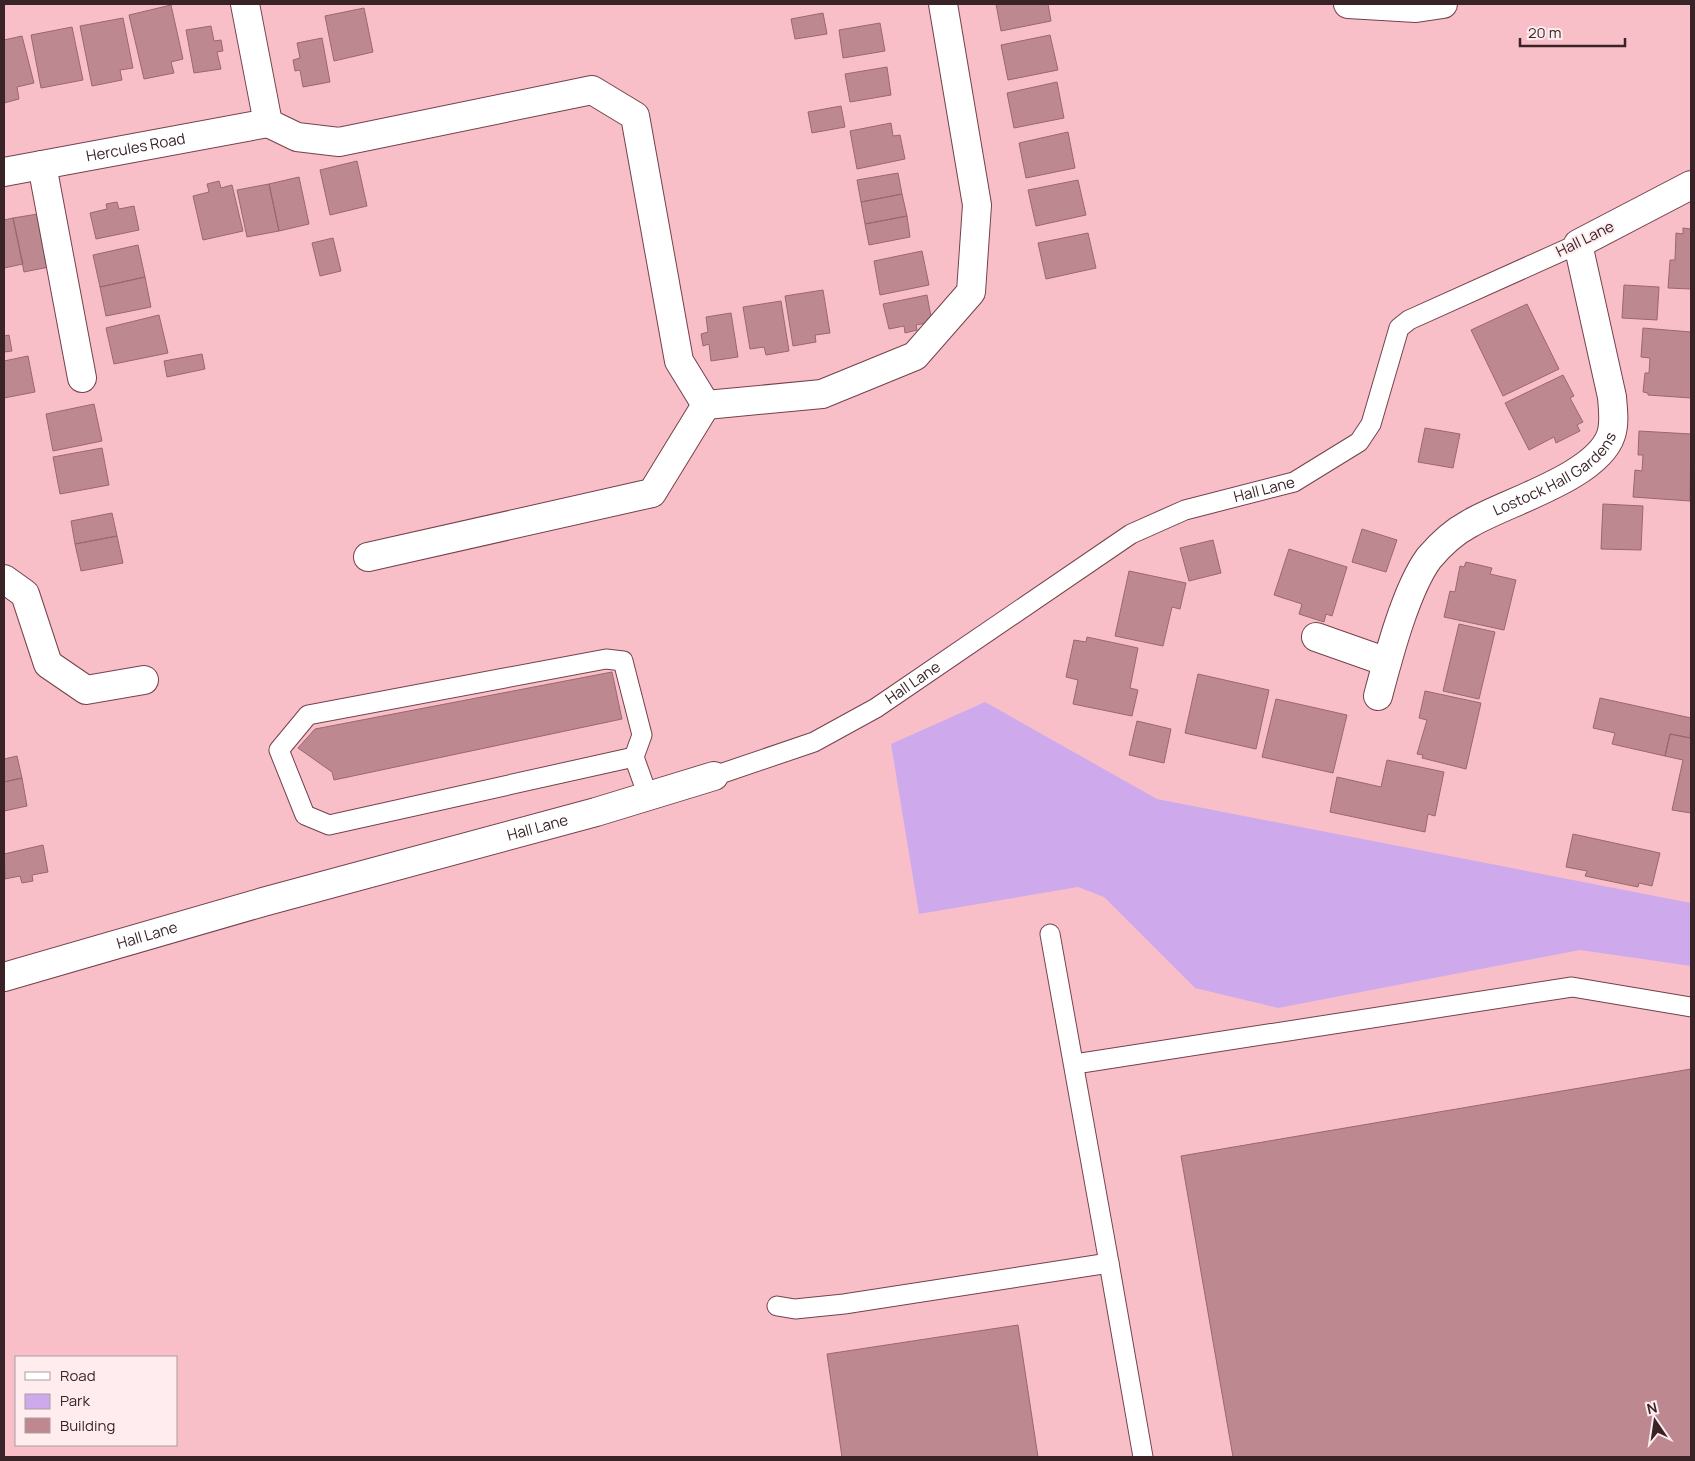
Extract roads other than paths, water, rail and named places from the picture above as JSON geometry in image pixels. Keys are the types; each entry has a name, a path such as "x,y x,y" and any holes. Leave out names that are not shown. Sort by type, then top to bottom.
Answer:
{"street":[{"path":"245,4 268,123 297,137 339,142 592,90 635,116 679,362 706,404"},
{"path":"706,404 822,394 915,356 971,292 977,205 942,4"},
{"path":"1348,4 1416,8 1443,4"},
{"name":"Hercules Road","path":"4,172 268,123"},
{"path":"42,165 82,378"},
{"name":"Hall Lane","path":"1578,244 1691,185"},
{"name":"Lostock Hall Gardens","path":"1378,696 1387,662 1414,583 1429,559 1448,538 1468,524 1583,469 1600,452 1611,436 1614,416 1612,398 1578,244"},
{"path":"368,556 652,494 706,404"},
{"path":"4,580 25,594 48,664 86,690 144,680"},
{"path":"1316,637 1387,662"},
{"name":"Hall Lane","path":"4,977 263,902 648,796 714,776"}],"lane":[{"name":"Hall Lane","path":"714,776 814,742 876,708 1132,534 1185,510 1294,482 1359,442 1371,424 1399,328 1408,320 1578,244"},
{"path":"634,757 329,825 305,815 279,750 308,715 606,659 624,661 642,735 634,757 648,796"},
{"path":"1050,934 1075,1064 1143,1457"},
{"path":"1075,1064 1572,987 1691,1007"},
{"path":"777,1306 795,1309 844,1304 1109,1262"}]}
